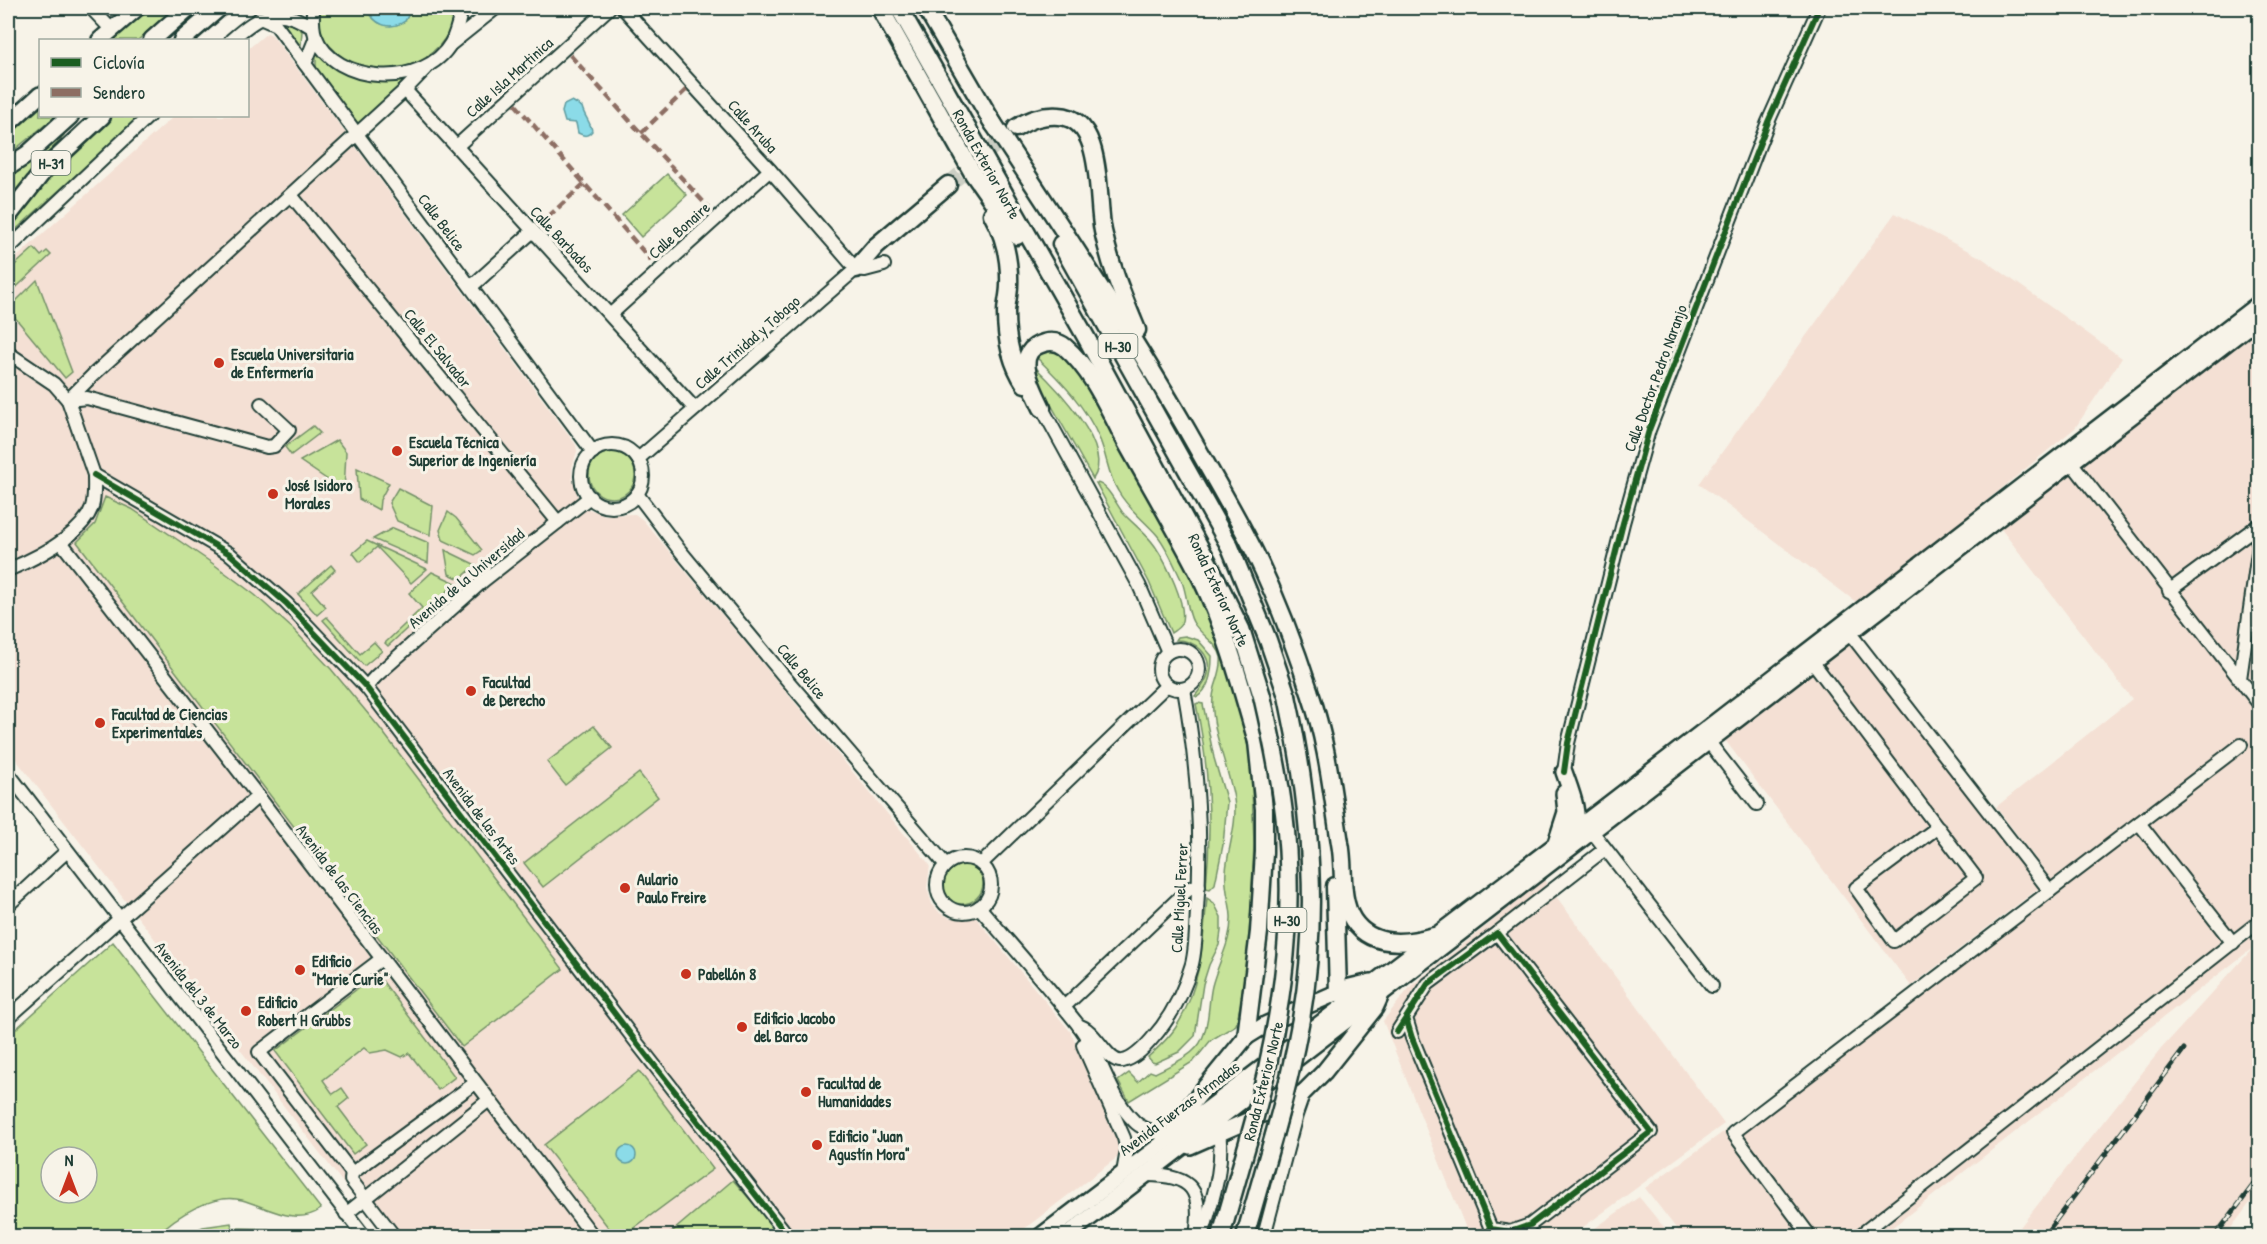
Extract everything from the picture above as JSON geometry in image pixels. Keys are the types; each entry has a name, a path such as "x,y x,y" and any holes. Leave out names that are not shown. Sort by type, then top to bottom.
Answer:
{"highway":[{"path":"153,39 188,8"},
{"path":"183,39 219,8"},
{"path":"880,8 974,175 1087,339"},
{"name":"Ronda Exterior Norte","path":"899,8 1087,339 1209,564 1241,629 1262,696 1275,756 1284,815 1288,879 1286,949 1278,1020 1263,1092 1221,1236"},
{"name":"Ronda Exterior Norte","path":"926,8 1230,547 1268,640 1287,696 1306,807 1311,874 1309,945 1301,1017 1287,1086 1245,1236"},
{"path":"1016,128 1029,120 1045,116 1064,116 1080,124 1089,136 1095,160 1102,228 1112,272 1160,384"},
{"name":"H-31","path":"8,167 28,154 69,117"},
{"name":"H-31","path":"8,216 45,169 101,117"},
{"path":"989,117 1102,288 1160,384 1256,555 1289,632 1320,724 1334,797 1338,1009"},
{"path":"974,175 976,185 1000,228 1007,255 1008,345 1016,371 1042,408"},
{"path":"856,269 876,246 948,185"},
{"path":"1042,408 1026,371 1026,360 1037,345 1050,341 1062,344 1077,357 1110,412 1201,579 1224,634 1257,742"},
{"path":"1209,564 1253,708 1264,810 1259,932 1246,1037"},
{"path":"1336,825 1341,844 1345,896 1353,920 1362,929 1384,941 1414,942 1434,936"}],"main road":[{"path":"101,39 137,8"},
{"path":"8,124 39,96"},
{"path":"1215,1077 1212,1091 1219,1118 1243,1124 1288,1103 1304,1092 1324,1072 1375,1008 1380,985 1434,936 1469,917 1541,870 1548,857 1574,836 1708,741 2151,400 2176,375 2192,363 2200,349 2259,303"},
{"path":"2200,349 2216,344 2250,318 2259,316"},
{"path":"1341,1048 1338,1009 1350,987 1380,985 1469,917 1555,844 1584,829 1600,811 1662,762 2092,433 2259,316"},
{"path":"2037,475 2049,472 2060,464 2071,462 2092,433"},
{"path":"1952,540 1962,538 1981,525 1995,521"},
{"path":"1927,573 1932,563 1949,549 1952,540"},
{"path":"1849,632 1853,624 1870,610 1878,597"},
{"path":"1828,635 1849,632"},
{"path":"1781,672 1812,661 1828,635"},
{"path":"1708,741 1714,730 1730,718 1737,705"},
{"path":"1662,762 1676,759 1698,742 1708,741"},
{"path":"1564,772 1584,829"},
{"path":"1555,844 1566,812 1564,772"},
{"path":"1575,804 1586,810 1600,811"},
{"name":"Avenida Fuerzas Armadas","path":"1066,1236 1182,1149 1338,1009 1380,985"},
{"path":"1172,1136 1176,1123 1246,1037 1267,1024 1311,1004 1338,1009"},
{"name":"Avenida Fuerzas Armadas","path":"1041,1236 1172,1136 1219,1118"}],"street":[{"path":"91,8 112,30"},
{"path":"313,8 315,32 322,46 342,64 368,75 398,75 428,66"},
{"path":"450,45 462,8"},
{"path":"68,400 405,90 450,45 496,8"},
{"name":"Calle Isla Martinica","path":"457,146 609,8"},
{"name":"Calle Aruba","path":"623,8 856,269"},
{"name":"Calle Doctor Pedro Naranjo","path":"1564,772 1570,732 1649,430 1768,122 1819,8"},
{"path":"232,39 260,18 272,14 286,15 315,32"},
{"name":"Calle Belice","path":"260,18 276,25 593,452"},
{"path":"305,64 315,32"},
{"name":"Calle Barbados","path":"405,90 695,409"},
{"path":"8,249 148,117"},
{"name":"Calle Bonaire","path":"610,315 770,170"},
{"name":"Calle El Salvador","path":"291,195 558,522"},
{"path":"471,287 532,231"},
{"path":"856,269 865,270 884,265"},
{"name":"Calle Trinidad y Tobago","path":"638,459 856,269"},
{"path":"8,353 54,384 68,400 94,475 94,500 84,520 61,542 36,558 8,570"},
{"path":"68,400 87,398 267,447 274,446 288,430 261,404"},
{"path":"1042,408 1139,585 1168,652"},
{"path":"608,445 620,446 630,450 638,459 644,476 638,494 627,503 614,507 601,504 590,497 583,486 581,474 585,462 593,452 608,445"},
{"path":"2071,462 2259,705"},
{"name":"Avenida de las Artes","path":"94,475 230,554 286,603 366,687 637,1043 788,1236"},
{"name":"Calle Belice","path":"638,494 678,548 946,865"},
{"name":"Avenida de la Universidad","path":"366,687 483,581 590,497"},
{"path":"2169,591 2257,526"},
{"path":"2240,679 2259,545 2257,526"},
{"name":"Avenida de las Ciencias","path":"61,542 258,796 380,960 592,1236"},
{"path":"1849,632 2050,891"},
{"path":"1187,650 1197,658 1198,677 1190,686 1178,689 1167,685 1161,676 1159,670 1162,659 1168,652 1187,650"},
{"path":"1812,661 1938,827 1976,878 1894,941 1856,888 1938,827"},
{"path":"981,864 1167,685"},
{"name":"Calle Miguel Ferrer","path":"1076,1022 1086,1028 1113,1059 1119,1062 1125,1061 1135,1055 1161,1029 1184,988 1193,962 1199,886 1196,766 1184,689"},
{"path":"1708,741 1757,804"},
{"path":"1810,1236 1733,1133 2241,745"},
{"name":"Avenida del 3 de Marzo","path":"8,773 364,1236"},
{"path":"8,1018 258,796"},
{"path":"2139,823 2233,943"},
{"path":"1584,829 1605,849 1712,986"},
{"path":"1397,1032 1428,984 1605,849"},
{"path":"8,905 67,851"},
{"path":"963,858 981,864 989,874 991,886 988,898 979,907 968,912 950,908 938,893 937,883 940,873 946,865 963,858"},
{"path":"1064,1007 1180,897 1192,887 1199,886"},
{"path":"979,907 1076,1022 1097,1055 1126,1113 1136,1124 1145,1129 1172,1136"},
{"path":"1859,1236 2259,921"},
{"path":"1406,1018 1412,1038 1491,1229 1510,1232 1530,1225 1651,1132 1497,933"},
{"path":"380,960 259,1052 352,1173 351,1180 394,1236"},
{"path":"1076,1022 1124,1138 1127,1150 1123,1173"},
{"path":"352,1173 475,1083"},
{"path":"1264,1236 1304,1092"},
{"path":"346,1214 489,1100"},
{"path":"1202,1236 1218,1181 1221,1161 1219,1118"},
{"path":"1147,1175 1167,1175 1179,1178 1190,1186 1197,1198 1196,1236"}],"shaded area":[{"path":"267,33 272,35 576,445 572,478 579,500 588,509 605,515 635,514 643,520 930,865 927,888 932,904 940,913 950,918 976,918 1070,1031 1122,1149 1119,1156 1015,1236 384,1236 8,749 8,265 173,117 249,117 249,48"},
{"path":"1895,213 1982,258 2122,358 2075,428 1860,605 1699,484"},
{"path":"2259,322 2259,1191 2225,1236 2013,1236 2161,1049 2254,947 1881,1236 1682,1236 1645,1188 2060,891 1996,807 2132,699 1998,525"},
{"path":"1850,640 2039,888 1911,986 1722,736"},
{"path":"1544,880 1724,1124 1571,1236 1469,1236 1383,1021 1411,986"},
{"path":"1639,1197 1671,1236 1584,1236"}],"green space":[{"path":"148,8 174,8 139,39 113,39"},
{"path":"318,8 368,8 370,14 378,22 393,25 405,21 412,8 457,8 449,33 439,46 422,61 401,68 368,70 342,58 325,41 318,21"},
{"path":"279,20 290,22 302,31 301,45 298,46"},
{"path":"320,53 350,74 369,79 406,80 406,84 359,125 316,69 316,54"},
{"path":"39,106 39,117 55,117 8,155 8,135"},
{"path":"112,117 140,117 11,234 8,234 9,225 50,175"},
{"path":"62,133 64,135 8,199 8,177"},
{"path":"667,174 687,195 641,237 622,215"},
{"path":"34,248 41,256 47,251 51,255 8,295 8,271"},
{"path":"37,280 72,372 65,378 8,309"},
{"path":"1047,347 1070,358 1131,460 1204,600 1239,702 1251,759 1254,844 1251,911 1244,988 1236,1025 1211,1040 1194,1061 1129,1101 1118,1081 1129,1073 1138,1082 1150,1071 1155,1073 1182,1059 1199,1045 1206,1026 1212,986 1231,925 1226,878 1235,808 1213,710 1213,697 1221,667 1221,657 1216,647 1193,622 1183,584 1164,545 1118,491 1100,440 1087,416 1063,384 1034,355"},
{"path":"1034,366 1056,388 1080,418 1090,435 1096,451 1098,466 1093,479 1040,385 1034,372"},
{"path":"313,426 320,433 291,455 285,447"},
{"path":"337,440 346,452 344,491 300,461"},
{"path":"612,452 621,453 628,459 634,466 634,484 628,491 621,497 612,498 603,497 596,491 590,484 589,475 590,466 596,459 603,453"},
{"path":"357,468 389,483 380,500 379,510 359,499"},
{"path":"1096,483 1108,490 1123,513 1152,542 1175,584 1183,616 1181,624 1171,633 1149,582"},
{"path":"398,488 433,506 430,535 397,521 389,503"},
{"path":"105,497 132,509 212,563 255,595 293,629 331,669 379,727 563,969 462,1047 77,542 95,524"},
{"path":"448,512 456,518 482,550 475,555 443,540 440,530"},
{"path":"393,528 429,543 428,563 373,539"},
{"path":"367,541 427,569 411,583 377,547 360,562 353,553"},
{"path":"445,550 476,565 460,579 449,574"},
{"path":"331,565 335,570 312,591 326,607 317,615 298,594"},
{"path":"432,572 456,583 388,646 385,643 422,608 409,593"},
{"path":"327,617 360,654 374,642 382,651 364,666 323,620"},
{"path":"1185,636 1198,640 1212,656 1211,673 1207,684 1197,697 1195,696 1204,683 1209,667 1201,649 1190,642 1176,640 1178,637"},
{"path":"1196,704 1203,704 1214,758 1227,802 1223,845 1215,884 1210,889 1206,888 1209,842 1208,796 1204,749"},
{"path":"594,726 612,748 565,785 547,762"},
{"path":"639,773 658,797 543,887 524,863"},
{"path":"962,862 970,863 977,868 982,875 982,891 977,898 970,903 962,904 954,903 947,898 942,891 941,883 942,875 947,868 954,863"},
{"path":"1207,898 1214,903 1221,917 1221,931 1219,945 1203,984 1195,1036 1179,1052 1155,1063 1148,1057 1173,1031 1191,996 1199,964"},
{"path":"113,942 321,1209 311,1214 292,1216 231,1198 195,1208 173,1221 156,1236 8,1236 8,1036"},
{"path":"377,974 455,1077 438,1090 409,1053 402,1057 387,1050 370,1053 364,1048 323,1080 333,1094 342,1088 349,1098 338,1107 366,1144 353,1154 275,1051"},
{"path":"639,1071 713,1169 623,1236 615,1236 544,1145"},
{"path":"733,1180 782,1236 667,1236"},
{"path":"231,1223 232,1228 268,1229 292,1236 181,1236 203,1227"}],"water":[{"path":"368,8 412,8 405,21 388,26 374,19"},
{"path":"572,101 582,107 590,125 592,131 587,135 578,133 576,123 565,122 562,112 564,105"},
{"path":"627,1146 633,1149 636,1155 633,1161 627,1164 621,1161 618,1155 621,1149"}],"tunnel":[{"path":"948,185 1013,130"}],"railway":[{"path":"2044,1236 2184,1049"},
{"path":"2215,1236 2260,1176"}],"marked path":[{"path":"570,55 709,208"},
{"path":"641,133 687,89"},
{"path":"515,104 651,260"},
{"path":"538,226 584,184"}],"cycle path":[{"path":"1564,772 1568,743 1623,523 1649,430 1768,122 1819,8"},
{"path":"94,475 230,554 286,603 366,687 637,1043 788,1236"},
{"path":"1397,1032 1428,984 1497,933 1651,1132 1530,1225 1510,1232 1491,1229 1412,1038 1406,1018"}],"place":[{"name":"Escuela Universitaria de Enfermería","path":"219,363"},
{"name":"Escuela Técnica Superior de Ingeniería","path":"397,451"},
{"name":"José Isidoro Morales","path":"273,494"},
{"name":"Facultad de Derecho","path":"471,691"},
{"name":"Facultad de Ciencias Experimentales","path":"100,723"},
{"name":"Aulario Paulo Freire","path":"625,888"},
{"name":"Edificio \"Marie Curie\"","path":"300,970"},
{"name":"Pabellón 8","path":"686,974"},
{"name":"Edificio Robert H Grubbs","path":"246,1011"},
{"name":"Edificio Jacobo del Barco","path":"742,1027"},
{"name":"Facultad de Humanidades","path":"806,1092"},
{"name":"Edificio \"Juan Agustín Mora\"","path":"817,1145"}]}
